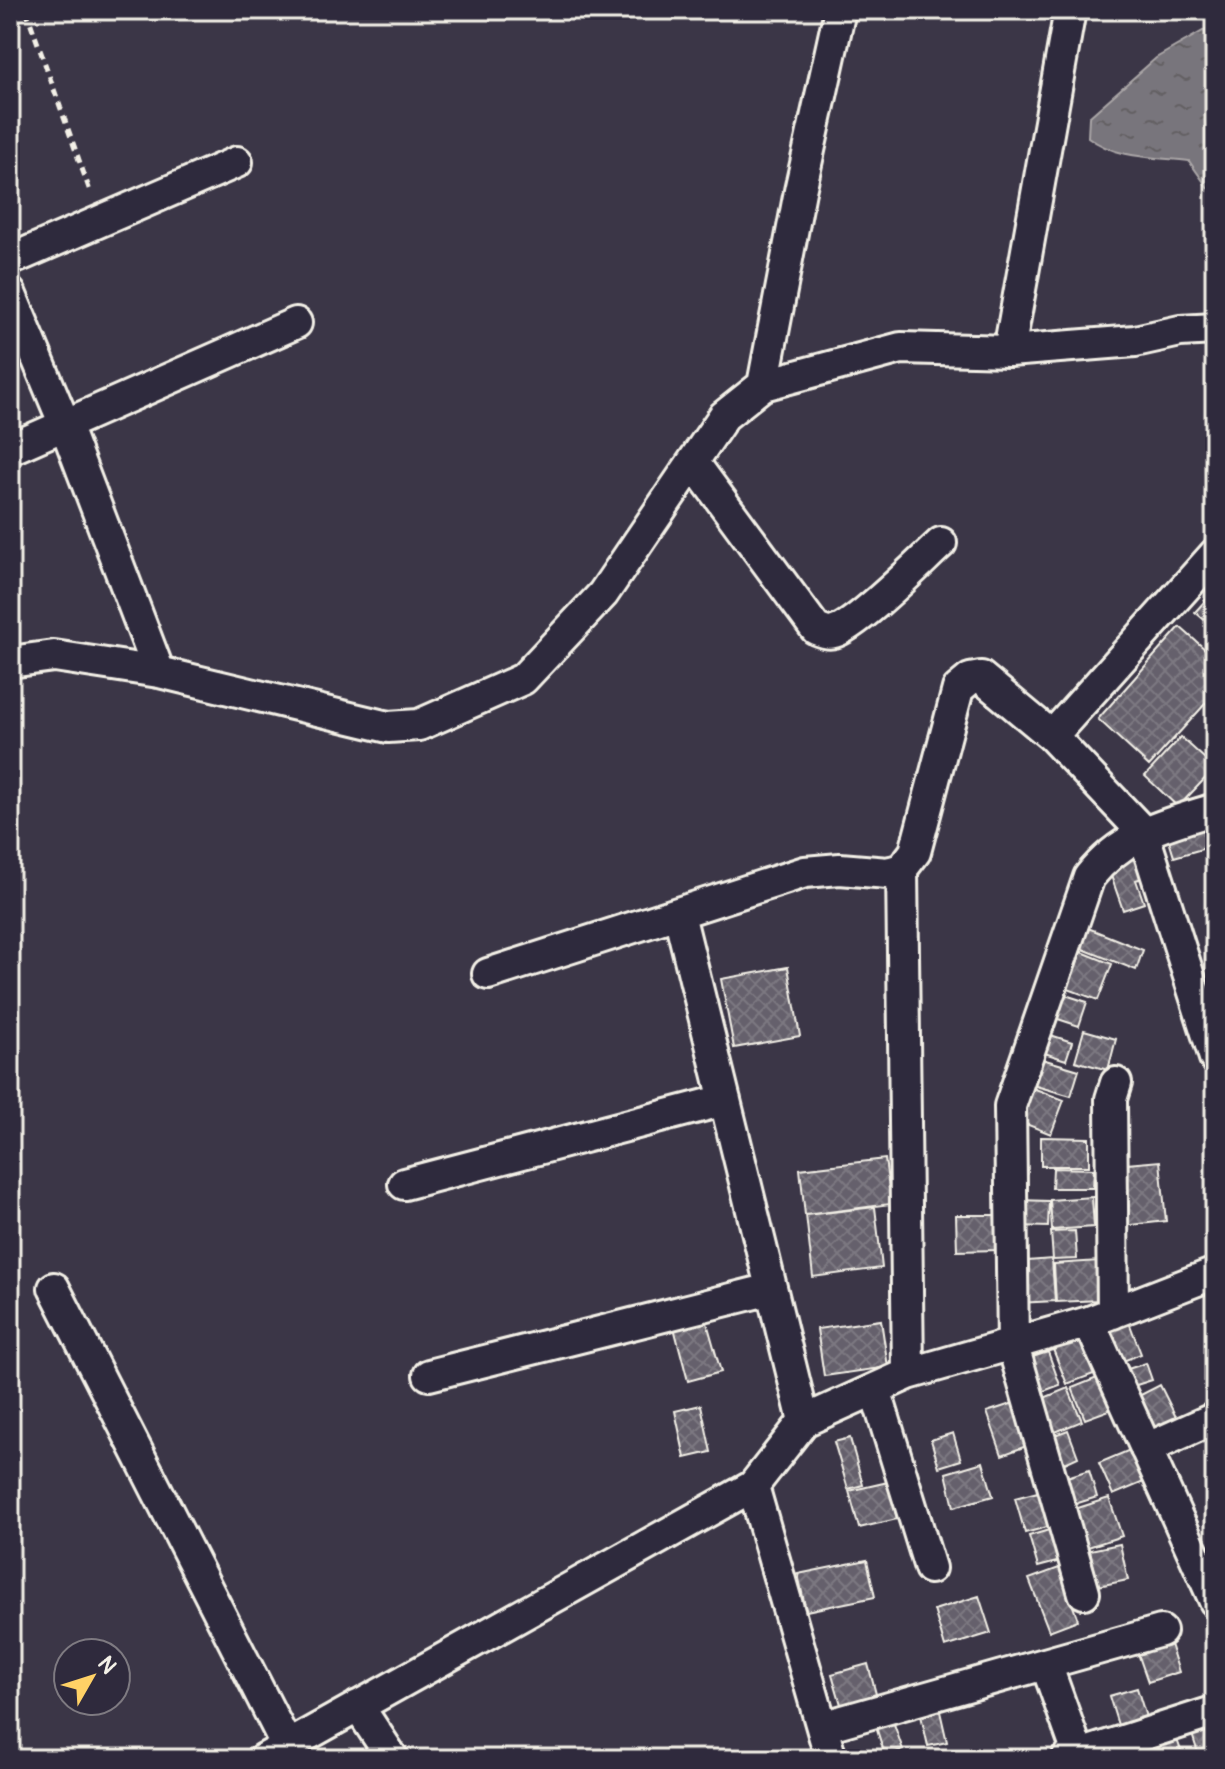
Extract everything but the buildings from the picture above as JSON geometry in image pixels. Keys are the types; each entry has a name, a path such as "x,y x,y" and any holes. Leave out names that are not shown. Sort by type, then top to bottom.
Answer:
{"street":[{"path":"763,385 800,191 840,10"},
{"path":"1009,351 1070,10"},
{"path":"10,260 237,162"},
{"path":"10,293 65,425 159,672"},
{"path":"10,449 296,323"},
{"path":"10,662 54,656 159,672 388,727 419,725 523,679 603,594 724,416 763,385 901,348 1009,351 1135,341 1180,331 1215,329"},
{"path":"693,462 816,629 825,633 834,632 856,619 941,543"},
{"path":"1052,736 1215,554"},
{"path":"488,974 805,872 840,869 888,873 902,869 915,852 958,689 970,679 981,677 1052,736 1143,832 1215,1058"},
{"path":"1084,1593 1013,1346 1010,1106 1089,877 1101,862 1143,832 1215,809"},
{"path":"902,869 908,1374"},
{"path":"679,914 804,1421"},
{"path":"1116,1083 1111,1099 1101,1318 1146,1449 1205,1554 1215,1601"},
{"path":"404,1184 725,1100"},
{"path":"54,1288 275,1752 753,1486 804,1421 908,1374 1101,1318 1215,1273"},
{"path":"429,1375 771,1289"},
{"path":"875,1389 930,1568"},
{"path":"1146,1449 1215,1418"},
{"path":"753,1486 831,1759"},
{"path":"822,1727 1161,1631"},
{"path":"1046,1664 1075,1758 1210,1713"},
{"path":"358,1706 393,1759"}],"path":[{"path":"26,10 101,222"}],"water":[{"path":"1215,24 1215,198 1189,161 1123,153 1088,137 1089,117 1156,58"}]}
